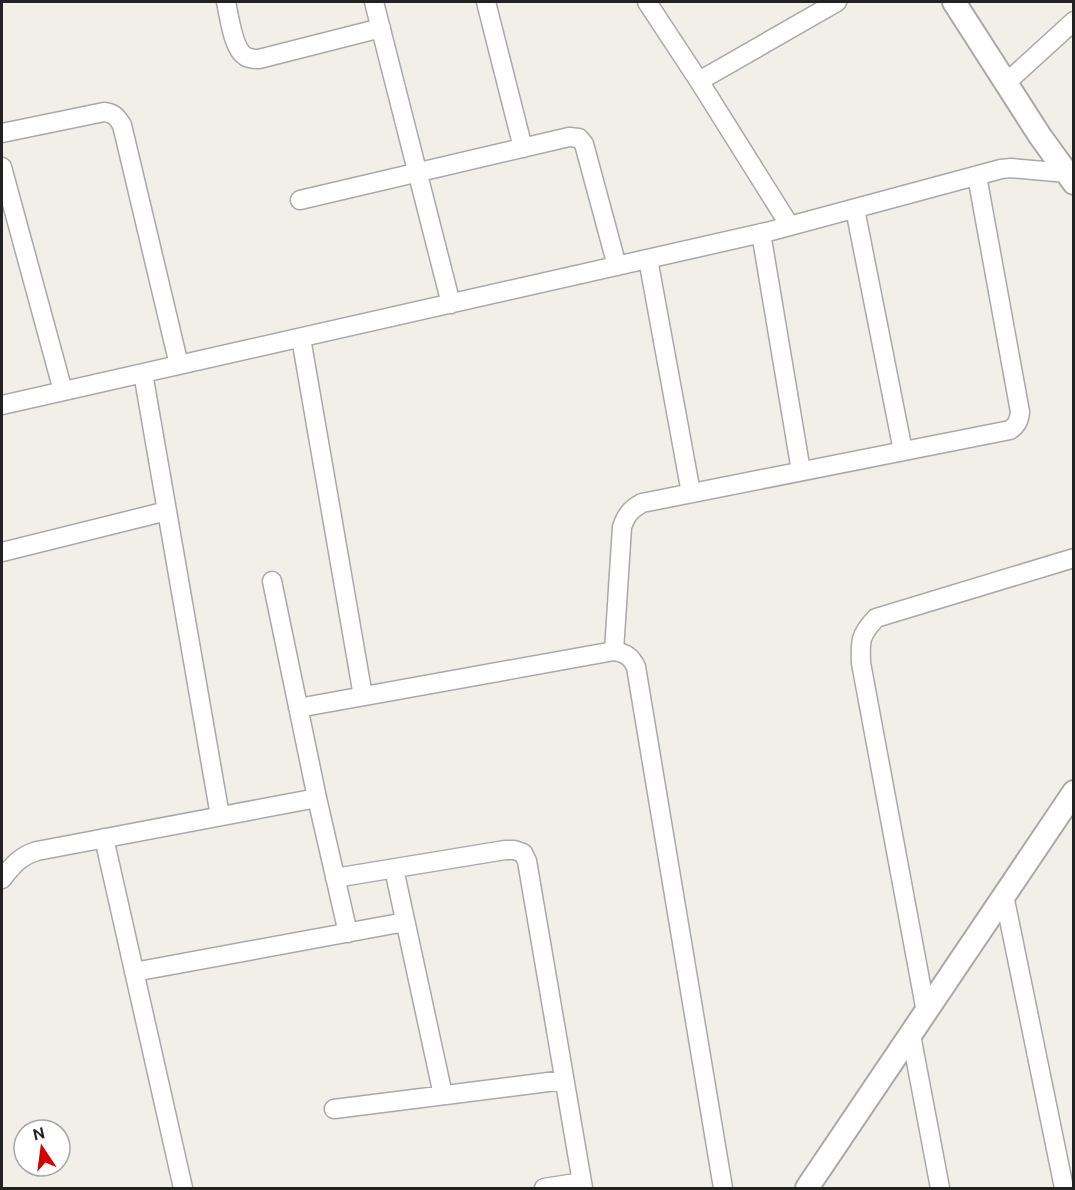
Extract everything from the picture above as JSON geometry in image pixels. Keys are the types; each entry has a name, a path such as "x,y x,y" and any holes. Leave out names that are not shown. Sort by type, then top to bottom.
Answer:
{"street":[{"path":"226,2 236,45 242,55 249,58 259,59 381,28"},
{"path":"374,2 451,304"},
{"path":"486,2 523,148"},
{"path":"647,2 790,226"},
{"path":"699,81 812,8 837,2"},
{"path":"954,2 1040,136 1070,178"},
{"path":"1006,83 1074,21"},
{"path":"2,133 104,112 111,112 118,117 125,137 179,365"},
{"path":"300,200 569,137 579,138 585,144 616,266"},
{"path":"2,167 63,391"},
{"path":"2,405 761,233 1011,168 1070,178"},
{"path":"614,651 622,527 626,515 642,502 1010,430 1017,426 1020,412 976,176"},
{"path":"855,208 903,451"},
{"path":"761,233 801,471"},
{"path":"648,259 691,493"},
{"path":"301,338 363,696"},
{"path":"143,373 220,816"},
{"path":"2,552 167,511"},
{"path":"926,1012 861,663 860,646 864,631 876,618 1074,558"},
{"path":"272,581 317,798 348,933"},
{"path":"298,708 614,651 624,652 632,658 636,667 723,1188"},
{"path":"807,1188 1074,792"},
{"path":"3,871 29,854 317,798"},
{"path":"104,838 183,1188"},
{"path":"336,878 505,850 522,853 527,861 582,1185 543,1188"},
{"path":"394,869 443,1095"},
{"path":"1004,895 1064,1188"},
{"path":"134,972 405,922"},
{"path":"911,1035 940,1188"},
{"path":"334,1109 564,1080"}]}
